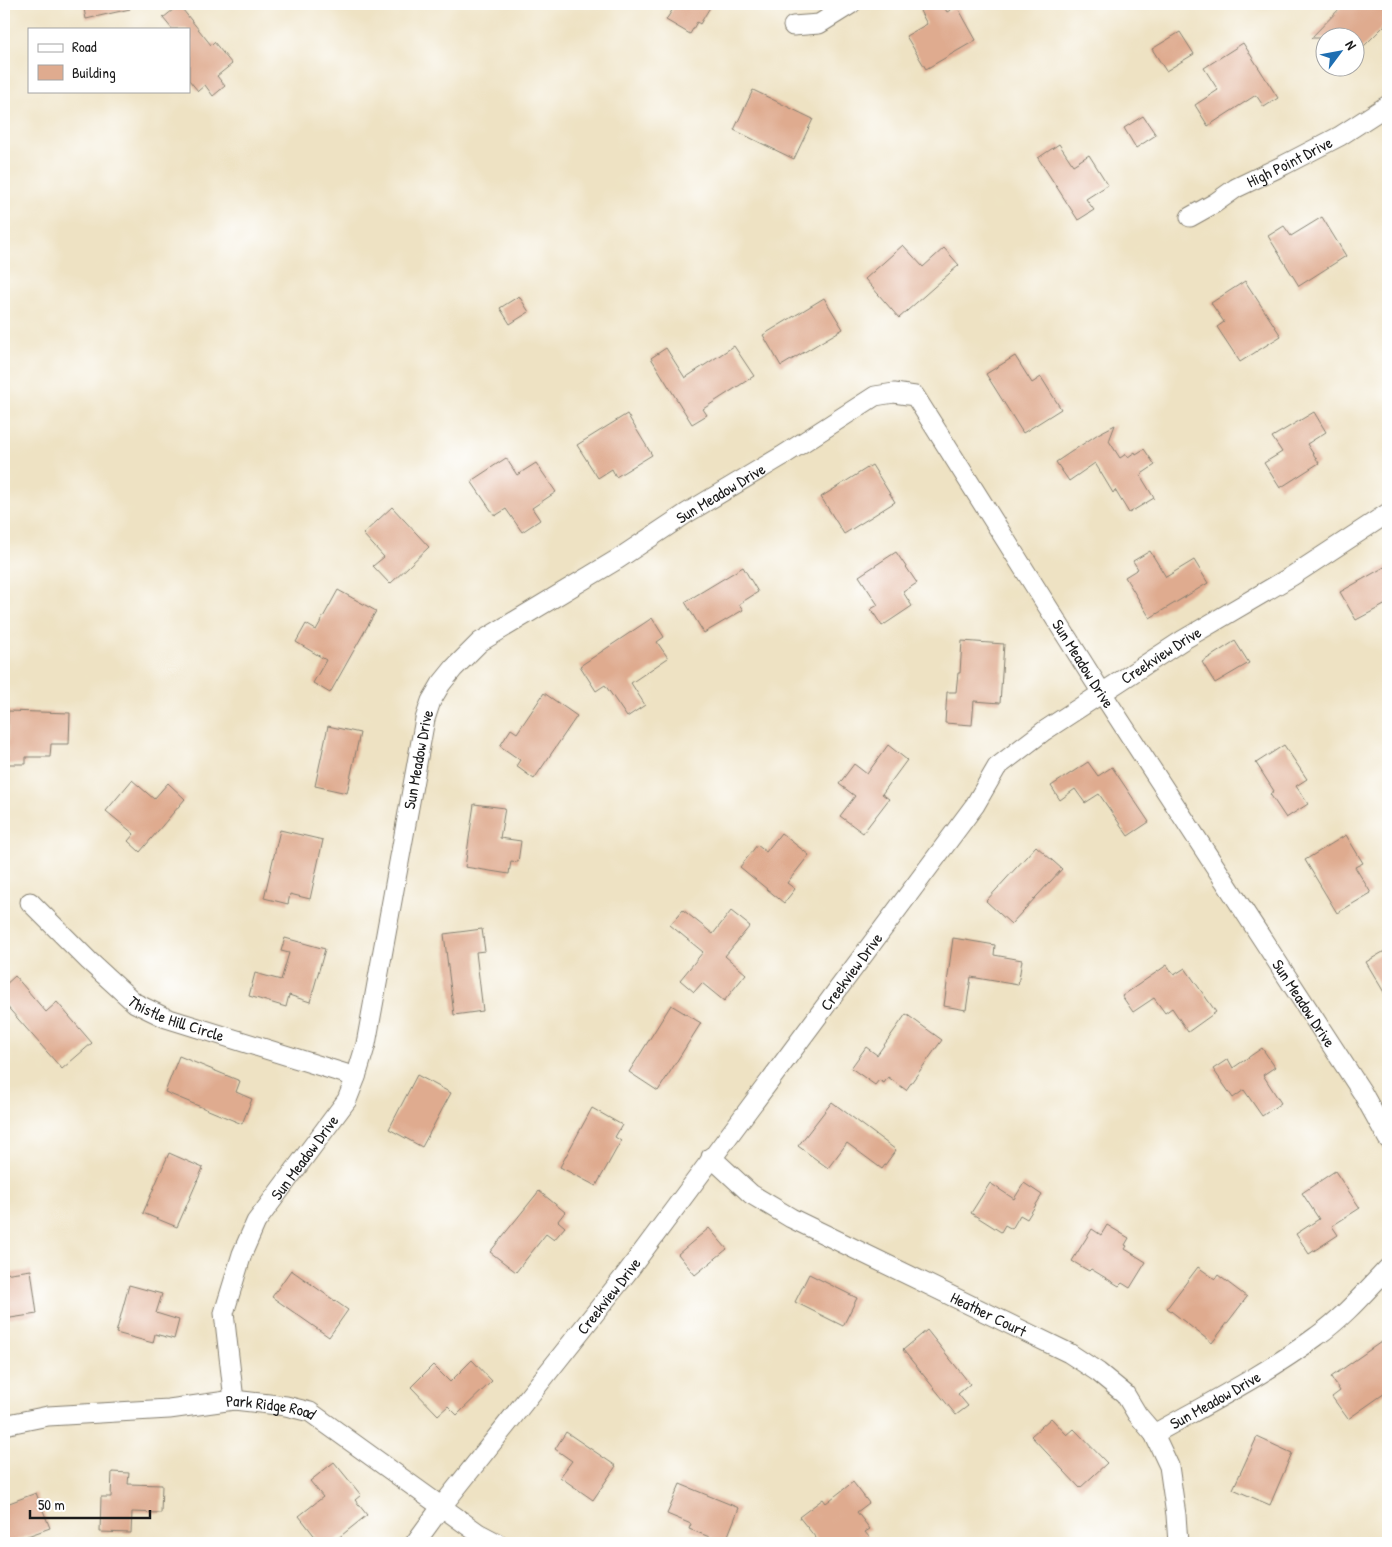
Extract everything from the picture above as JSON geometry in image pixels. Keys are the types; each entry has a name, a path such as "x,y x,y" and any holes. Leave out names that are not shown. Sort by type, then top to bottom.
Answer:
{"street":[{"path":"793,26 819,24 851,4"},
{"name":"High Point Drive","path":"1190,217 1236,188 1340,136 1388,105"},
{"name":"Sun Meadow Drive","path":"234,1400 224,1313 242,1254 256,1222 346,1100 356,1077 366,1044 425,719 431,701 454,668 480,642 782,456 875,396 894,393 915,396 1102,693 1362,1092 1388,1139"},
{"name":"Creekview Drive","path":"414,1543 626,1274 975,805 996,767 1044,731 1183,640 1292,576 1388,513"},
{"name":"Thistle Hill Circle","path":"30,902 89,961 135,1003 166,1018 356,1077"},
{"name":"Heather Court","path":"711,1158 751,1194 791,1218 1069,1353 1098,1372 1125,1394 1137,1414 1154,1434 1169,1466 1178,1543"},
{"name":"Sun Meadow Drive","path":"1154,1434 1260,1373 1318,1336 1363,1295 1388,1268"},
{"name":"Park Ridge Road","path":"4,1425 48,1416 169,1409 234,1400 286,1406 310,1412 478,1532 497,1543"}],"building":[{"path":"83,4 129,4 130,9 86,19"},
{"path":"676,4 712,4 700,24 697,22 690,34 666,20"},
{"path":"932,4 942,4 947,12 957,6 976,40 926,69 906,36 927,24 920,11"},
{"path":"1344,4 1381,4 1388,11 1388,22 1364,46 1364,28 1321,28"},
{"path":"179,5 211,45 214,42 232,64 217,76 225,86 213,96 205,85 198,91 190,81 190,28 171,28 163,18"},
{"path":"1180,32 1194,54 1166,71 1152,49"},
{"path":"1243,43 1278,98 1264,107 1256,95 1208,126 1195,105 1218,90 1204,68"},
{"path":"753,90 813,119 794,159 734,130"},
{"path":"1143,116 1156,135 1136,148 1124,128"},
{"path":"1059,144 1073,165 1089,155 1108,185 1086,199 1094,210 1078,220 1038,158"},
{"path":"1322,217 1346,256 1299,286 1268,236 1284,226 1291,236"},
{"path":"903,245 923,267 944,248 959,265 899,318 865,279"},
{"path":"1245,281 1281,336 1240,362 1217,327 1224,322 1211,303"},
{"path":"519,296 529,312 510,324 500,308"},
{"path":"824,298 843,329 781,366 763,335"},
{"path":"734,346 754,376 703,409 707,415 692,424 651,358 666,348 685,378"},
{"path":"1015,356 1032,383 1041,377 1061,409 1023,433 986,374"},
{"path":"1314,412 1326,432 1307,444 1319,463 1280,488 1264,463 1282,452 1272,437"},
{"path":"627,414 652,455 616,477 612,469 598,478 577,445"},
{"path":"1115,425 1109,441 1120,458 1126,454 1128,457 1135,452 1136,454 1144,449 1155,465 1140,475 1154,498 1129,513 1115,490 1113,493 1095,463 1069,481 1056,462"},
{"path":"506,458 517,475 536,463 556,492 532,508 540,520 522,532 506,509 495,516 471,481"},
{"path":"872,465 895,502 844,534 821,497"},
{"path":"392,507 429,547 390,584 373,566 384,557 363,534"},
{"path":"1150,551 1166,577 1194,560 1208,583 1150,618 1125,577 1138,569 1133,561"},
{"path":"896,552 917,583 903,592 912,606 882,626 871,609 878,605 859,576"},
{"path":"1388,565 1388,603 1356,620 1340,592"},
{"path":"743,567 758,592 739,604 743,610 704,633 685,602"},
{"path":"338,590 376,611 330,693 313,683 326,660 296,642 306,624 316,630"},
{"path":"652,618 664,637 657,642 668,658 631,683 645,705 627,717 605,685 596,691 580,666"},
{"path":"962,641 1004,644 1000,703 974,701 972,725 945,723 947,692 956,692 958,673 960,673"},
{"path":"1235,641 1249,663 1215,683 1202,662"},
{"path":"544,693 577,716 534,779 516,766 520,760 500,746 511,729 517,733"},
{"path":"8,711 70,713 69,744 51,744 50,757 26,757 26,764 7,764"},
{"path":"328,726 360,733 347,793 315,786"},
{"path":"888,745 907,760 882,794 889,799 863,833 840,816 855,796 839,784 854,764 867,774"},
{"path":"1284,745 1307,779 1296,786 1308,804 1286,818 1270,794 1274,791 1256,763"},
{"path":"1088,762 1098,776 1112,767 1149,822 1128,836 1099,794 1085,803 1075,789 1060,800 1051,786"},
{"path":"132,780 154,799 168,783 185,799 140,852 128,841 134,834 106,811"},
{"path":"474,804 505,808 500,838 521,841 518,862 511,861 509,874 465,867"},
{"path":"280,830 323,840 310,899 290,894 288,904 264,898"},
{"path":"781,833 809,855 787,883 795,889 784,903 740,867 757,845 766,852"},
{"path":"1346,835 1363,863 1355,867 1371,893 1337,913 1305,860"},
{"path":"1036,846 1062,869 1011,924 986,901"},
{"path":"683,910 713,934 731,911 750,926 725,956 746,974 724,1001 702,983 694,992 680,980 703,952 670,925"},
{"path":"482,929 485,951 476,952 483,1011 454,1015 444,934"},
{"path":"285,938 325,949 310,1002 289,995 286,1007 249,996 255,973 281,980 289,953 281,951"},
{"path":"953,938 995,945 994,955 1022,960 1018,985 971,977 966,1010 944,1006"},
{"path":"1388,949 1388,999 1366,962"},
{"path":"1167,965 1174,975 1185,968 1216,1012 1188,1032 1172,1008 1165,1013 1154,998 1133,1012 1122,996"},
{"path":"15,976 46,1012 57,1002 92,1043 62,1069 4,1003 4,986"},
{"path":"671,1005 701,1023 658,1091 629,1072"},
{"path":"906,1014 942,1040 906,1090 888,1077 884,1083 879,1080 875,1085 851,1068 866,1047 877,1055"},
{"path":"1262,1048 1275,1067 1263,1075 1281,1103 1262,1116 1244,1090 1233,1098 1213,1069 1228,1059 1233,1068"},
{"path":"179,1056 240,1081 236,1092 252,1099 242,1124 165,1092"},
{"path":"417,1075 451,1093 422,1147 389,1129"},
{"path":"832,1102 896,1150 882,1169 847,1143 828,1168 798,1146"},
{"path":"592,1108 622,1125 615,1137 621,1141 596,1186 560,1167"},
{"path":"169,1153 203,1168 177,1227 143,1213"},
{"path":"1335,1171 1360,1208 1332,1226 1338,1235 1309,1254 1296,1234 1319,1219 1302,1193"},
{"path":"990,1183 1014,1199 1024,1183 1042,1195 1027,1219 1020,1215 1012,1229 1005,1225 1001,1232 971,1213"},
{"path":"539,1191 565,1212 558,1221 565,1227 554,1240 546,1234 516,1272 490,1252"},
{"path":"1107,1225 1129,1238 1125,1249 1146,1262 1130,1288 1122,1283 1119,1286 1091,1269 1089,1271 1072,1261 1092,1229 1101,1235"},
{"path":"709,1228 727,1249 695,1275 678,1254"},
{"path":"1198,1267 1215,1279 1218,1275 1247,1297 1212,1343 1167,1308"},
{"path":"31,1270 37,1314 4,1319 4,1274"},
{"path":"291,1270 348,1310 329,1337 272,1297"},
{"path":"809,1274 857,1298 843,1326 795,1302"},
{"path":"129,1285 162,1294 156,1313 179,1320 174,1339 155,1334 153,1343 116,1333"},
{"path":"927,1330 970,1384 958,1394 968,1406 956,1415 903,1350"},
{"path":"1381,1342 1388,1353 1388,1391 1348,1419 1332,1397 1340,1391 1331,1377"},
{"path":"472,1360 492,1381 457,1415 448,1406 438,1415 411,1387 433,1365 450,1382"},
{"path":"1051,1418 1067,1435 1074,1429 1107,1463 1080,1488 1031,1436"},
{"path":"566,1432 616,1466 593,1500 560,1477 572,1461 555,1449"},
{"path":"1257,1437 1292,1453 1270,1505 1233,1489"},
{"path":"334,1462 361,1495 355,1500 367,1515 332,1543 320,1543 299,1516 323,1497 310,1481"},
{"path":"112,1472 129,1473 128,1484 162,1485 161,1513 132,1512 131,1533 100,1532 101,1497 111,1497"},
{"path":"853,1482 869,1503 857,1512 870,1529 865,1532 874,1543 820,1543 799,1517 823,1499 826,1503"},
{"path":"680,1484 739,1508 725,1543 689,1529 691,1524 667,1514"},
{"path":"36,1493 50,1528 4,1543 4,1505"}]}
